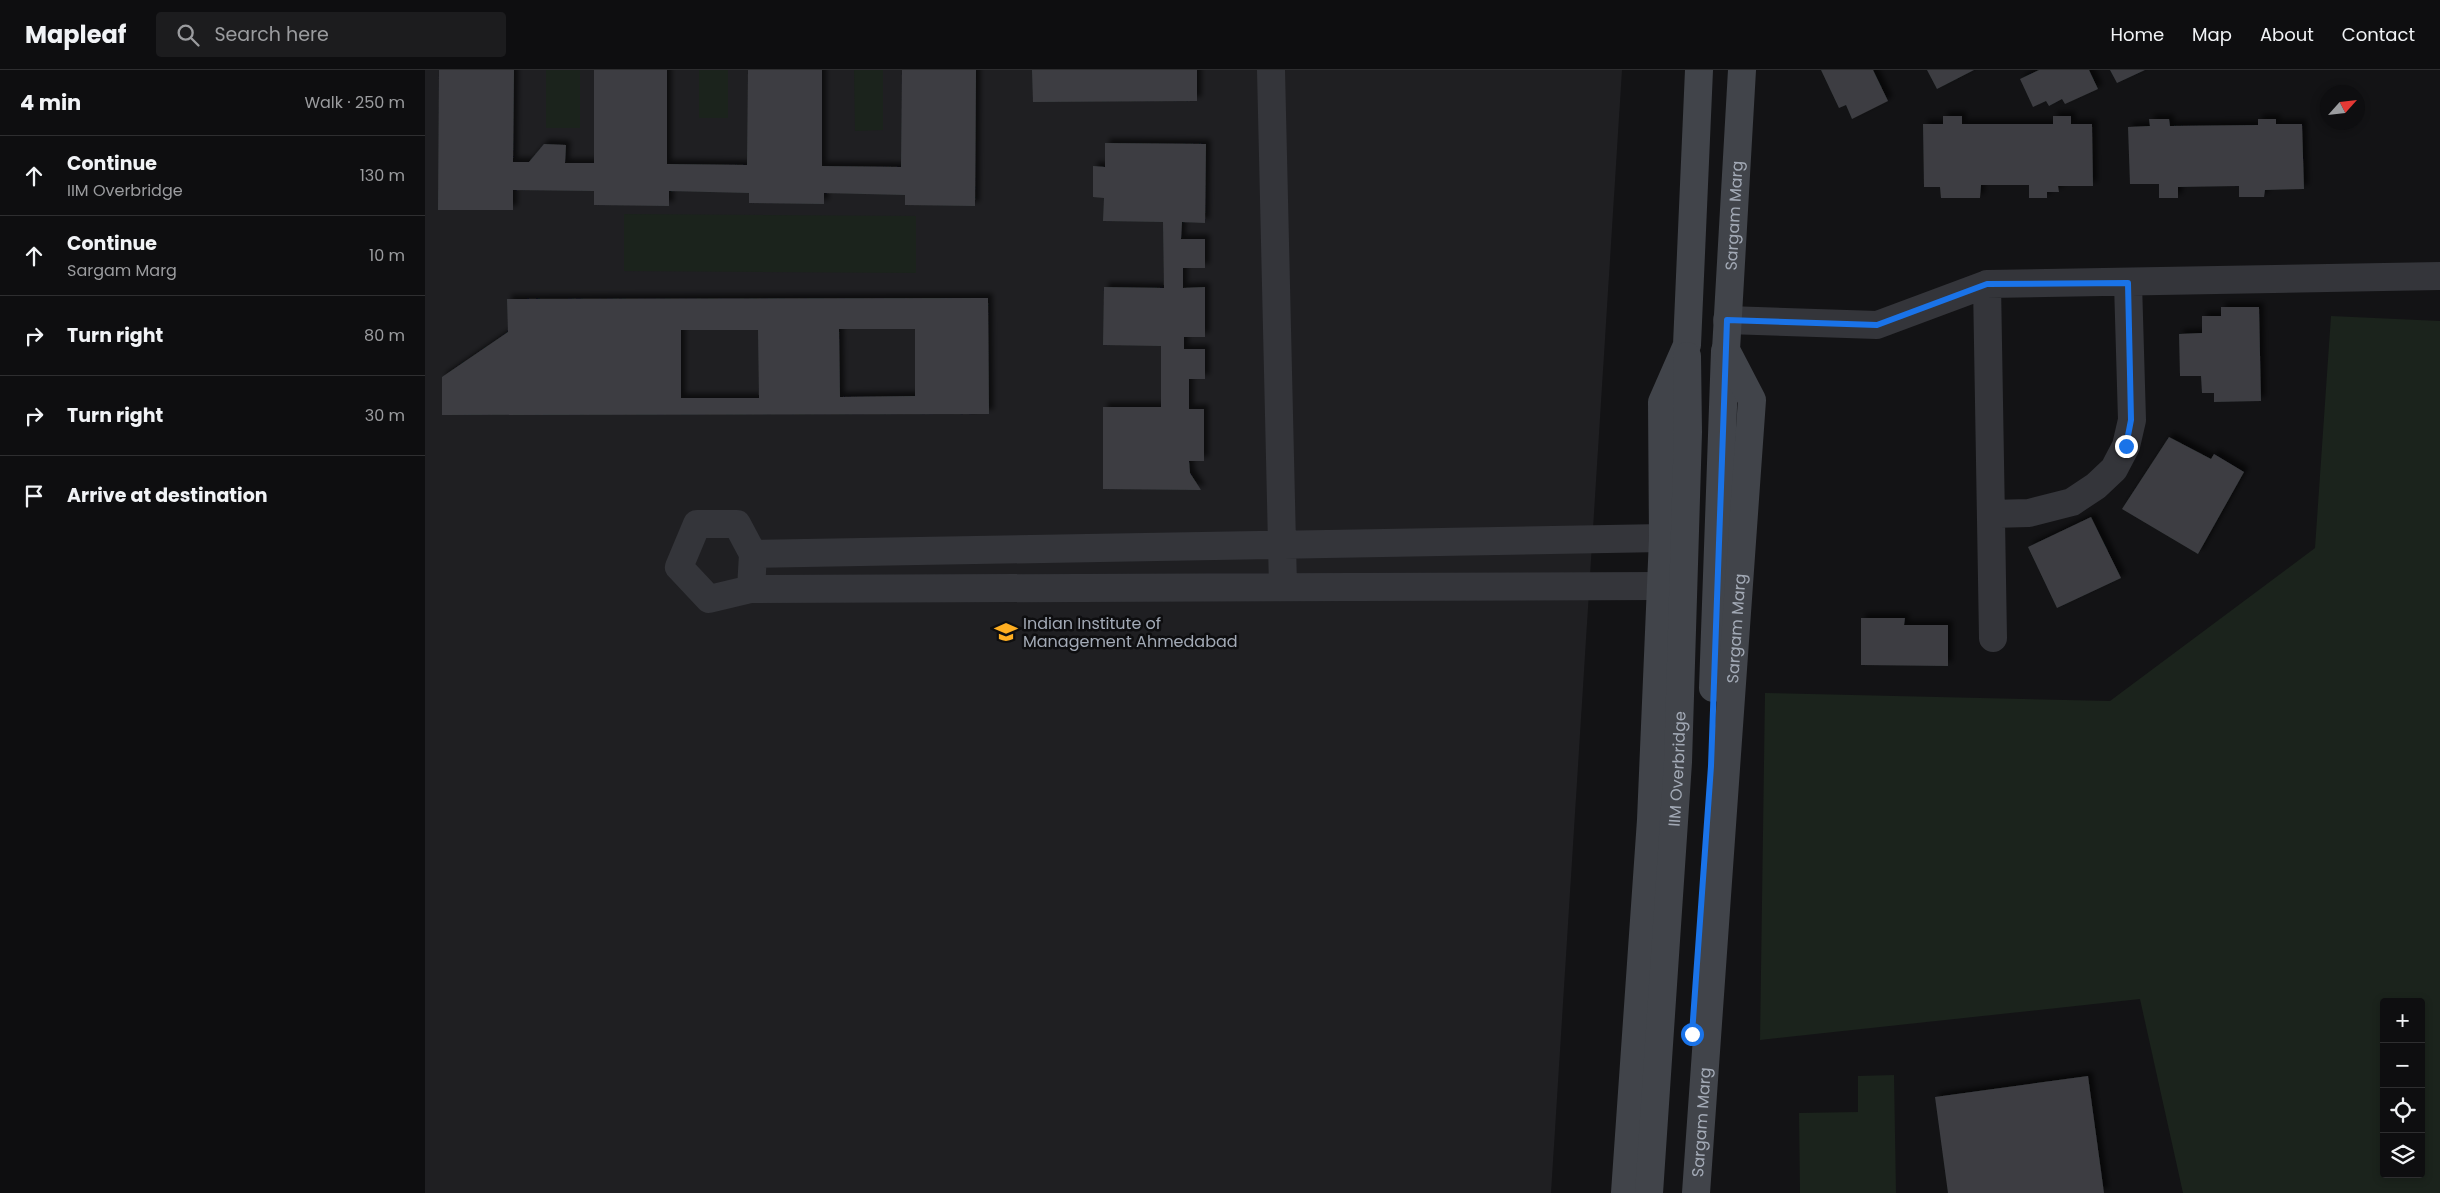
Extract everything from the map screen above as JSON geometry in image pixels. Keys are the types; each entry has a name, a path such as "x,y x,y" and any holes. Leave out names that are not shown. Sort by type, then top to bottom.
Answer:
{"main road":[{"path":"1625,1193 1651,820 1661,586 1673,538 1663,402 1687,345 1699,70"},
{"name":"Sargam Marg","path":"1696,1193 1752,400 1725,350 1742,70"},
{"name":"IIM Overbridge","path":"1680,1193 1711,766 1725,350"},
{"name":"IIM Overbridge","path":"1649,1193 1678,762 1673,538"}],"street":[{"path":"1271,70 1283,587"},
{"path":"1727,320 1877,325 1987,284 2440,276"},
{"path":"1991,514 2029,513 2071,502 2095,486 2114,469 2126,446 2131,420 2128,283"},
{"path":"1987,284 1993,638"},
{"path":"751,589 753,554 737,524 697,524 679,567 709,599 751,589 1661,586"},
{"path":"753,554 1673,538"}],"shaded area":[{"name":"Indian Institute of Management Ahmedabad","path":"425,70 1622,70 1551,1193 425,1193"},
{"path":"546,70 580,70 580,128 546,128"},
{"path":"699,70 728,70 728,118 699,118"},
{"path":"854,70 883,70 883,130 855,131"},
{"path":"624,214 916,216 916,273 624,271"},
{"path":"2331,316 2440,321 2440,1193 2183,1193 2140,999 1760,1040 1765,693 2110,701 2315,548"},
{"path":"1894,1075 1896,1193 1800,1193 1799,1113 1858,1112 1858,1076"}],"building":[{"path":"439,70 514,70 513,162 529,162 544,144 566,145 565,163 594,163 594,70 667,70 667,164 747,165 748,70 822,70 822,166 901,167 902,70 976,70 975,206 905,205 905,195 824,193 824,204 749,203 749,193 669,191 669,206 594,205 594,191 513,190 513,210 438,210"},
{"path":"1032,70 1197,70 1197,101 1033,102"},
{"path":"1821,70 1873,70 1888,101 1852,119 1846,105 1839,108"},
{"path":"1927,70 1974,70 1937,89"},
{"path":"2039,70 2089,70 2098,89 2065,104 2062,99 2049,106 2046,101 2033,107 2020,79"},
{"path":"2110,70 2145,70 2117,83"},
{"path":"1943,116 1962,116 1962,124 2053,124 2053,116 2071,116 2071,124 2092,124 2093,186 2058,186 2059,192 2047,192 2047,198 2029,198 2029,185 1981,185 1980,198 1941,198 1940,187 1924,187 1923,124 1943,124"},
{"path":"2149,119 2169,119 2170,126 2258,125 2258,119 2276,119 2276,124 2302,124 2304,189 2265,190 2264,197 2239,197 2239,186 2178,187 2178,198 2159,198 2159,184 2130,184 2128,127 2150,126"},
{"path":"1105,143 1206,144 1205,223 1182,222 1181,239 1205,239 1205,268 1183,268 1183,288 1205,287 1205,337 1184,337 1184,349 1205,349 1205,379 1189,379 1189,409 1204,409 1204,461 1189,461 1190,473 1201,490 1103,489 1103,407 1161,407 1161,346 1103,345 1104,287 1164,288 1163,222 1103,221 1104,198 1093,197 1093,166 1105,167"},
{"path":"988,298 989,414 442,415 442,377 508,332 507,299","holes":["839,329 915,329 915,396 840,397","681,330 758,330 759,398 681,398"]},
{"path":"2221,307 2259,307 2261,401 2214,402 2214,393 2202,393 2201,376 2180,376 2179,334 2202,333 2202,316 2221,316"},
{"path":"2169,437 2211,459 2214,454 2244,472 2198,554 2122,509"},
{"path":"2091,517 2121,578 2057,608 2028,547"},
{"path":"1861,618 1905,618 1904,625 1948,625 1948,666 1861,665"},
{"path":"2088,1076 2104,1193 1948,1193 1935,1097"}],"place":[{"name":"Indian Institute of Management Ahmedabad","path":"1006,632"}],"route":[{"path":"1692,1034 1711,766 1727,320 1877,325 1987,284 2128,283 2131,420 2126,446"}]}
